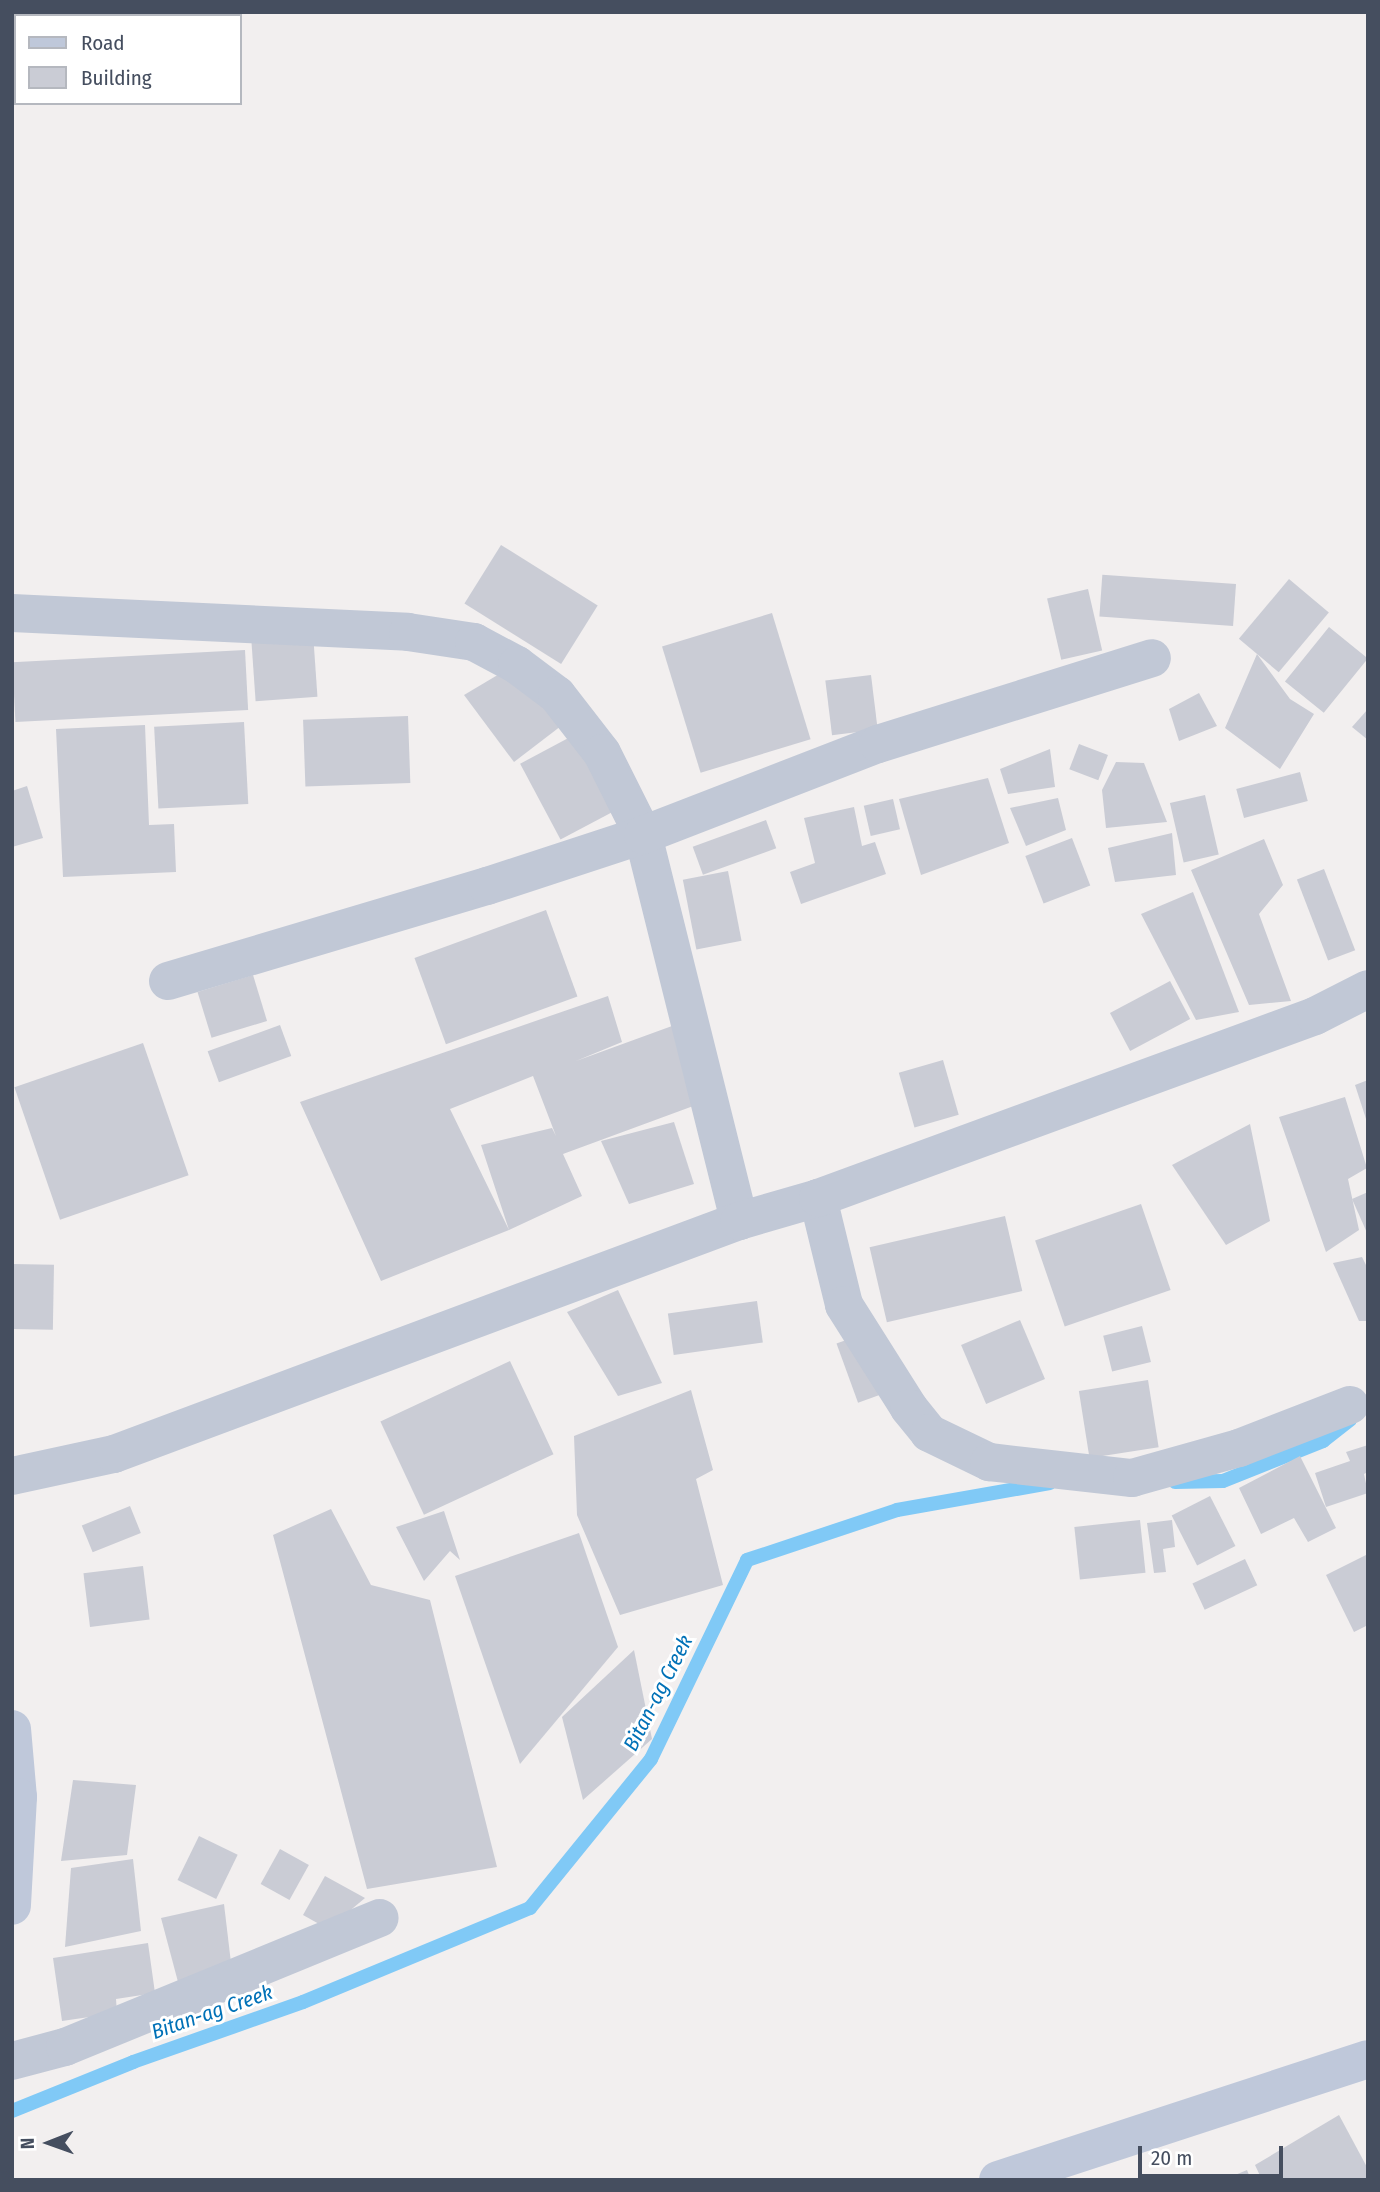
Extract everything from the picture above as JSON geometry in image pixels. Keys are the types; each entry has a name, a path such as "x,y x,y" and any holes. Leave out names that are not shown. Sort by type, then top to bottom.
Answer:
{"main road":[{"path":"12,1729 18,1797 12,1906"},
{"path":"998,2180 1368,2059"}],"street":[{"path":"12,613 408,632 474,642 516,665 557,695 602,753 643,835 739,1221"},
{"path":"168,981 643,835 878,744 1152,657"},
{"path":"12,1476 114,1454 739,1221 818,1198 1315,1016 1368,989"},
{"path":"818,1198 844,1305 909,1408 929,1433 989,1462 1132,1478 1239,1448 1350,1405"},
{"path":"12,2061 65,2047 380,1918"}],"building":[{"path":"501,545 598,605 561,664 464,604"},
{"path":"1102,575 1236,584 1233,626 1099,617"},
{"path":"1289,579 1329,612 1279,672 1239,639"},
{"path":"1088,589 1102,650 1061,660 1047,598"},
{"path":"772,613 811,739 701,773 662,647"},
{"path":"1329,627 1368,658 1324,713 1285,681"},
{"path":"313,633 317,697 256,701 251,637"},
{"path":"245,650 248,710 15,722 12,662"},
{"path":"1257,654 1290,699 1314,714 1280,769 1225,728"},
{"path":"506,670 561,726 514,762 464,695"},
{"path":"871,675 878,730 832,735 825,681"},
{"path":"1199,693 1217,726 1179,741 1169,709"},
{"path":"1368,709 1368,740 1352,727"},
{"path":"408,716 410,783 305,787 303,720"},
{"path":"244,722 248,804 158,809 154,727"},
{"path":"145,725 149,825 174,824 176,872 63,877 56,729"},
{"path":"574,735 614,811 561,840 520,764"},
{"path":"1079,744 1108,755 1098,780 1069,769"},
{"path":"1050,749 1055,787 1008,794 1000,769"},
{"path":"1116,762 1144,763 1167,822 1106,828 1102,790"},
{"path":"1300,772 1308,801 1244,818 1236,789"},
{"path":"988,778 1009,843 921,875 899,799"},
{"path":"27,786 43,838 12,847 12,791"},
{"path":"1205,795 1219,854 1184,863 1170,803"},
{"path":"1058,798 1066,830 1026,846 1010,808"},
{"path":"893,799 900,829 871,836 864,806"},
{"path":"854,807 862,846 875,842 886,874 801,904 790,872 815,863 804,818"},
{"path":"766,820 776,848 703,875 693,847"},
{"path":"1172,833 1176,875 1115,882 1108,848"},
{"path":"1072,838 1090,886 1044,904 1025,856"},
{"path":"1264,839 1283,885 1259,914 1291,1001 1249,1005 1191,870"},
{"path":"1324,869 1355,950 1328,961 1297,879"},
{"path":"728,871 742,941 696,949 683,880"},
{"path":"1193,892 1239,1012 1196,1020 1141,914"},
{"path":"546,910 577,996 446,1044 414,958"},
{"path":"253,975 267,1021 212,1038 198,992"},
{"path":"1170,981 1190,1019 1130,1051 1110,1013"},
{"path":"608,996 622,1042 576,1061 672,1026 696,1105 563,1154 582,1196 509,1230 381,1281 300,1102","holes":["533,1076 556,1136 552,1128 481,1145 509,1230 450,1109"]},
{"path":"280,1025 291,1056 219,1082 208,1051"},
{"path":"143,1043 189,1175 60,1220 14,1087"},
{"path":"943,1060 959,1115 914,1127 899,1073"},
{"path":"1368,1080 1368,1122 1367,1122 1355,1085"},
{"path":"1345,1097 1367,1168 1348,1179 1359,1230 1326,1252 1279,1117"},
{"path":"674,1122 694,1184 629,1204 601,1141"},
{"path":"1250,1124 1270,1221 1226,1245 1172,1165"},
{"path":"1368,1192 1368,1235 1352,1199"},
{"path":"1141,1204 1171,1290 1065,1327 1035,1240"},
{"path":"1005,1216 1022,1291 887,1322 870,1247"},
{"path":"1362,1257 1368,1269 1368,1321 1359,1321 1333,1263"},
{"path":"12,1264 54,1265 53,1330 12,1329"},
{"path":"618,1290 662,1383 618,1396 567,1312"},
{"path":"757,1301 763,1343 674,1355 668,1314"},
{"path":"1020,1320 1045,1379 986,1404 961,1345"},
{"path":"1142,1326 1151,1362 1112,1372 1103,1336"},
{"path":"860,1335 882,1394 858,1403 837,1344"},
{"path":"510,1361 554,1454 424,1515 380,1421"},
{"path":"1148,1380 1159,1447 1089,1458 1079,1391"},
{"path":"691,1390 713,1470 696,1479 723,1585 620,1615 577,1515 574,1436"},
{"path":"1368,1445 1368,1472 1364,1474 1368,1493 1326,1507 1315,1473 1350,1461 1346,1452"},
{"path":"1300,1456 1336,1528 1308,1542 1294,1518 1261,1534 1239,1488"},
{"path":"1210,1496 1235,1546 1197,1565 1172,1516"},
{"path":"130,1506 141,1533 93,1552 82,1525"},
{"path":"331,1509 371,1585 430,1600 497,1867 367,1889 273,1535"},
{"path":"444,1511 460,1560 450,1551 424,1581 396,1527"},
{"path":"1140,1520 1146,1573 1080,1580 1074,1527"},
{"path":"1172,1520 1175,1547 1163,1549 1166,1572 1154,1573 1147,1523"},
{"path":"579,1533 618,1647 520,1764 455,1576"},
{"path":"1368,1554 1368,1625 1354,1632 1326,1575"},
{"path":"1245,1559 1257,1585 1205,1610 1192,1584"},
{"path":"143,1566 150,1620 90,1627 83,1573"},
{"path":"634,1650 652,1739 583,1800 562,1717"},
{"path":"73,1780 136,1785 127,1855 61,1861"},
{"path":"199,1836 238,1855 216,1899 178,1880"},
{"path":"280,1849 309,1865 289,1900 261,1884"},
{"path":"133,1859 141,1931 65,1947 71,1868"},
{"path":"325,1876 365,1898 328,1929 303,1915"},
{"path":"224,1904 231,1963 178,1982 161,1918"},
{"path":"148,1943 155,1993 116,1999 117,2013 62,2021 53,1958"},
{"path":"1339,2115 1368,2169 1368,2180 1262,2180 1255,2165"},
{"path":"1247,2170 1251,2180 1223,2180"}],"waterway":[{"name":"Bitan-ag Creek","path":"1175,1482 1223,1481 1323,1441 1350,1420"},
{"name":"Bitan-ag Creek","path":"12,2111 133,2062 303,2002 530,1908 651,1759 747,1560 897,1510 1050,1483"}]}
